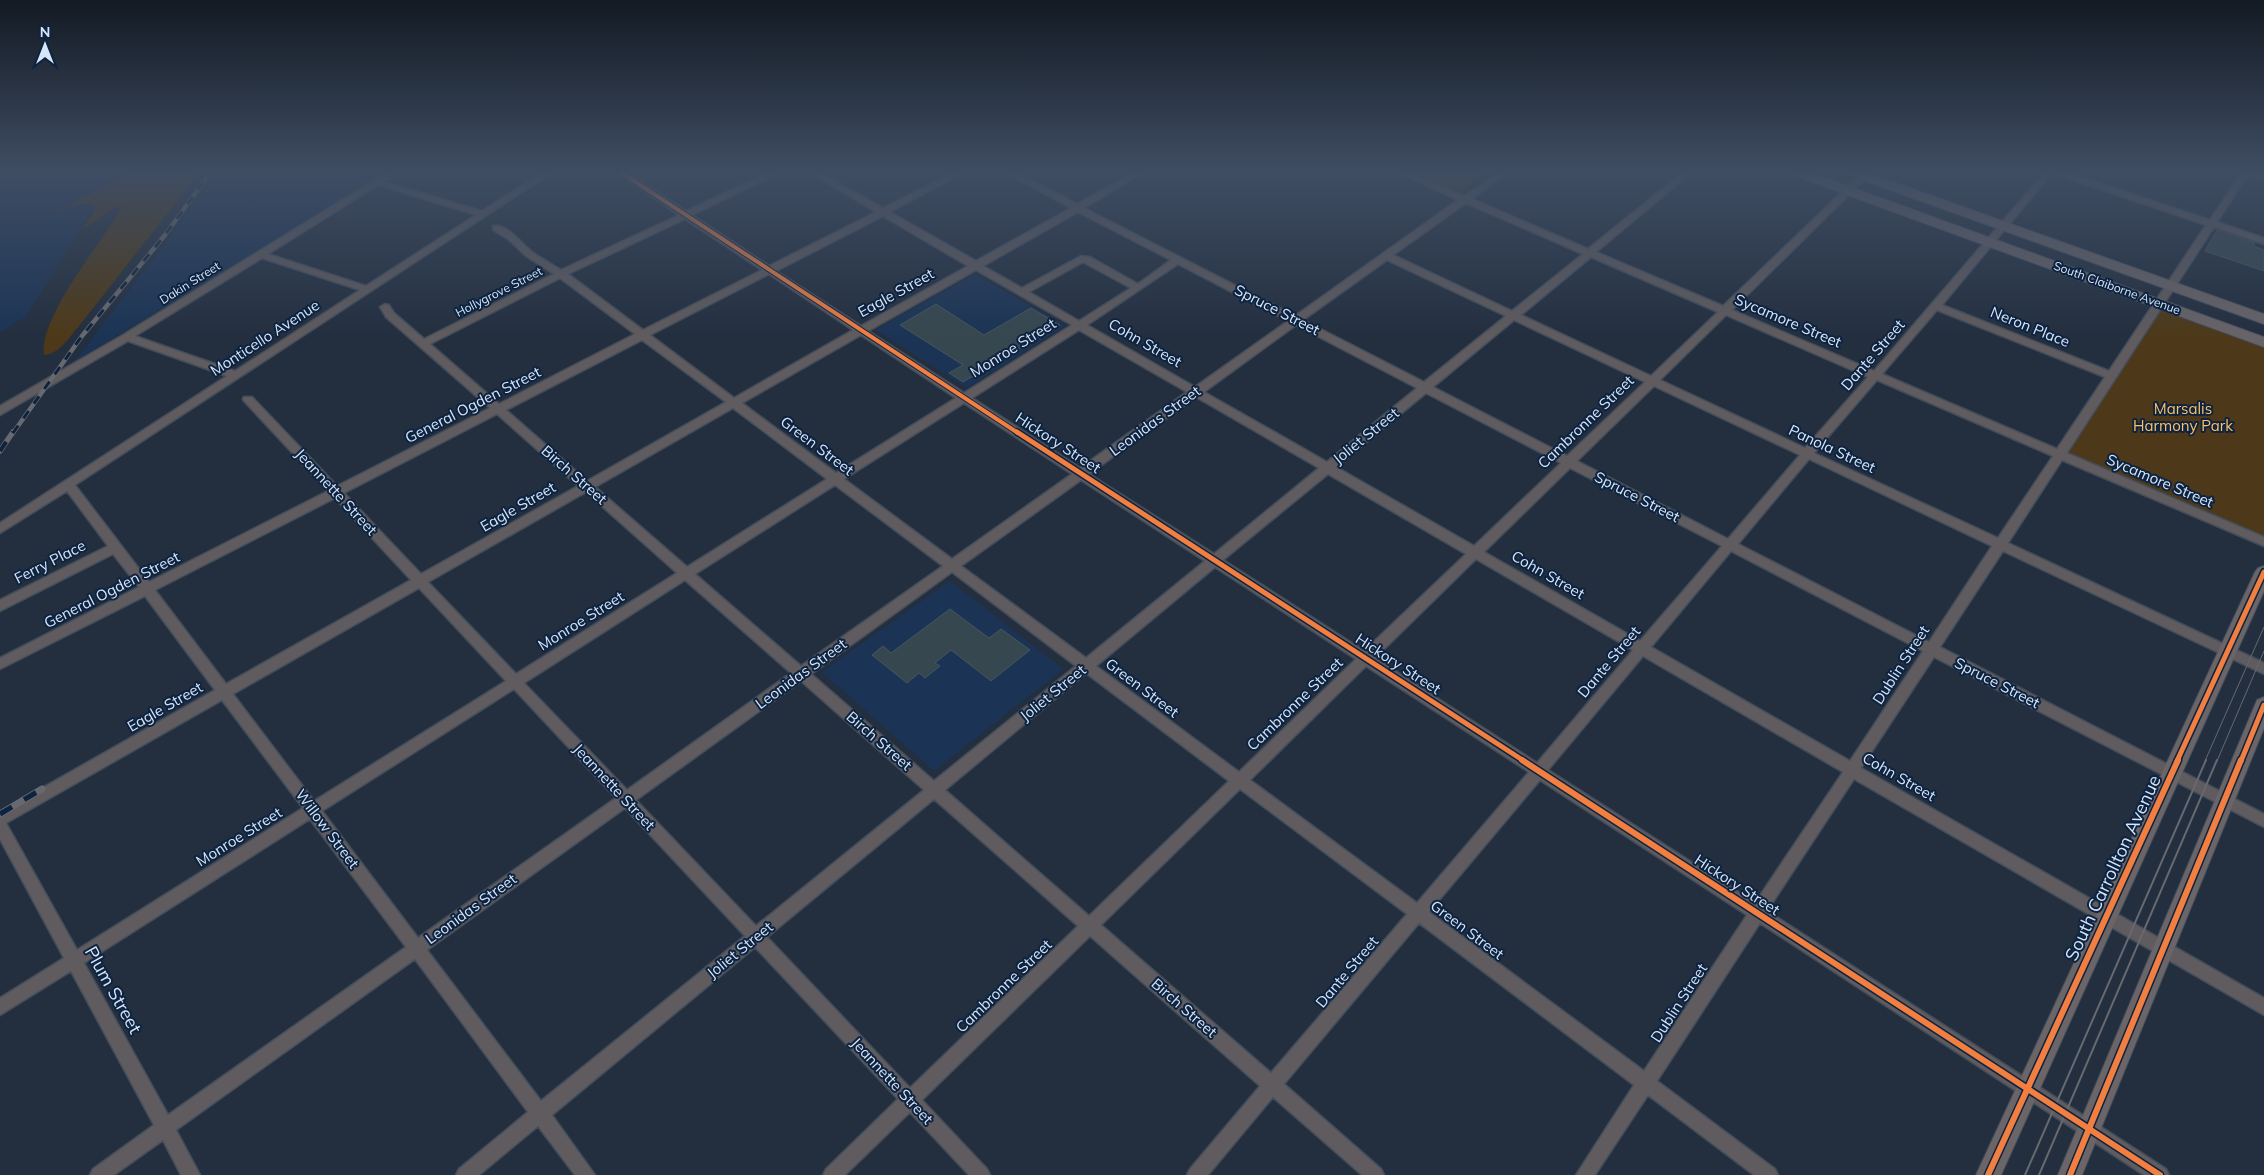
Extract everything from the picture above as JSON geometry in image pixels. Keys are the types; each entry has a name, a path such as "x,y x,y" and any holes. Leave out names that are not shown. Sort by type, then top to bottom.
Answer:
{"main road":[{"name":"South Claiborne Avenue","path":"1952,228 2259,339"},
{"name":"South Claiborne Avenue","path":"2009,228 2263,320"},
{"path":"2220,326 2211,318 2210,312 2220,309 2235,309"},
{"name":"South Carrollton Avenue","path":"1988,1175 2264,572"},
{"path":"2070,1175 2264,705"}],"street":[{"name":"Dakin Street","path":"0,411 127,337 302,228"},
{"name":"Monticello Avenue","path":"0,529 462,228"},
{"name":"Green Street","path":"496,228 511,237 529,254 561,274 1769,1175"},
{"name":"Hollygrove Street","path":"424,343 561,274 661,228"},
{"name":"Hickory Street","path":"705,228 2160,1175"},
{"name":"General Ogden Street","path":"0,664 853,228"},
{"name":"Cohn Street","path":"911,228 2264,1007"},
{"name":"Eagle Street","path":"0,820 1043,228"},
{"name":"Spruce Street","path":"1117,228 2264,821"},
{"name":"Leonidas Street","path":"99,1175 1425,228"},
{"name":"Sycamore Street","path":"1534,228 2264,542"},
{"name":"Joliet Street","path":"465,1175 1620,228"},
{"name":"Cambronne Street","path":"832,1175 1810,228"},
{"name":"Dante Street","path":"1196,1175 1806,455 2003,228"},
{"name":"Dublin Street","path":"1585,1175 2209,228"},
{"path":"2222,228 2264,242"},
{"path":"260,254 368,290"},
{"name":"Panola Street","path":"1386,256 2264,669"},
{"path":"1022,292 1075,260 1083,259 1138,288"},
{"name":"Monroe Street","path":"0,1007 1138,288 1179,259"},
{"name":"Birch Street","path":"385,306 390,315 1375,1175"},
{"name":"Neron Place","path":"1936,306 2112,376"},
{"path":"127,337 235,375"},
{"name":"Jeannette Street","path":"248,399 981,1175"},
{"name":"Willow Street","path":"68,484 586,1175"},
{"name":"Ferry Place","path":"0,606 116,547"},
{"name":"Plum Street","path":"0,825 191,1175"}],"shaded area":[{"path":"0,228 81,228 25,317 0,332"},
{"path":"177,228 295,228 75,361"},
{"path":"975,274 1065,326 967,388 876,330"},
{"path":"950,581 1063,669 934,771 822,672"}],"green space":[{"path":"109,228 156,228 68,340 55,352 44,355 45,339 51,321 74,280"},
{"name":"Marsalis Harmony Park","path":"2160,303 2264,342 2264,542 2059,454"}],"building":[{"path":"2217,230 2255,243 2253,246 2264,250 2264,271 2205,251"},
{"path":"936,304 984,335 1031,308 1060,325 963,382 949,373 963,365 900,325"},
{"path":"950,609 989,638 1001,629 1030,650 991,681 951,650 935,663 940,666 925,678 919,673 907,683 872,655 883,646 891,653"}],"tram line":[{"path":"2205,761 2264,627"},
{"path":"2217,761 2264,651"},
{"path":"2025,1175 2206,760"},
{"path":"2039,1175 2217,760"}],"railway":[{"path":"13,433 82,336 170,228"},
{"path":"0,451 13,432"},
{"path":"0,814 42,789"}],"cycle path":[{"path":"705,228 2160,1175"},
{"path":"1988,1175 2264,572"},
{"path":"2070,1175 2264,705"}]}
